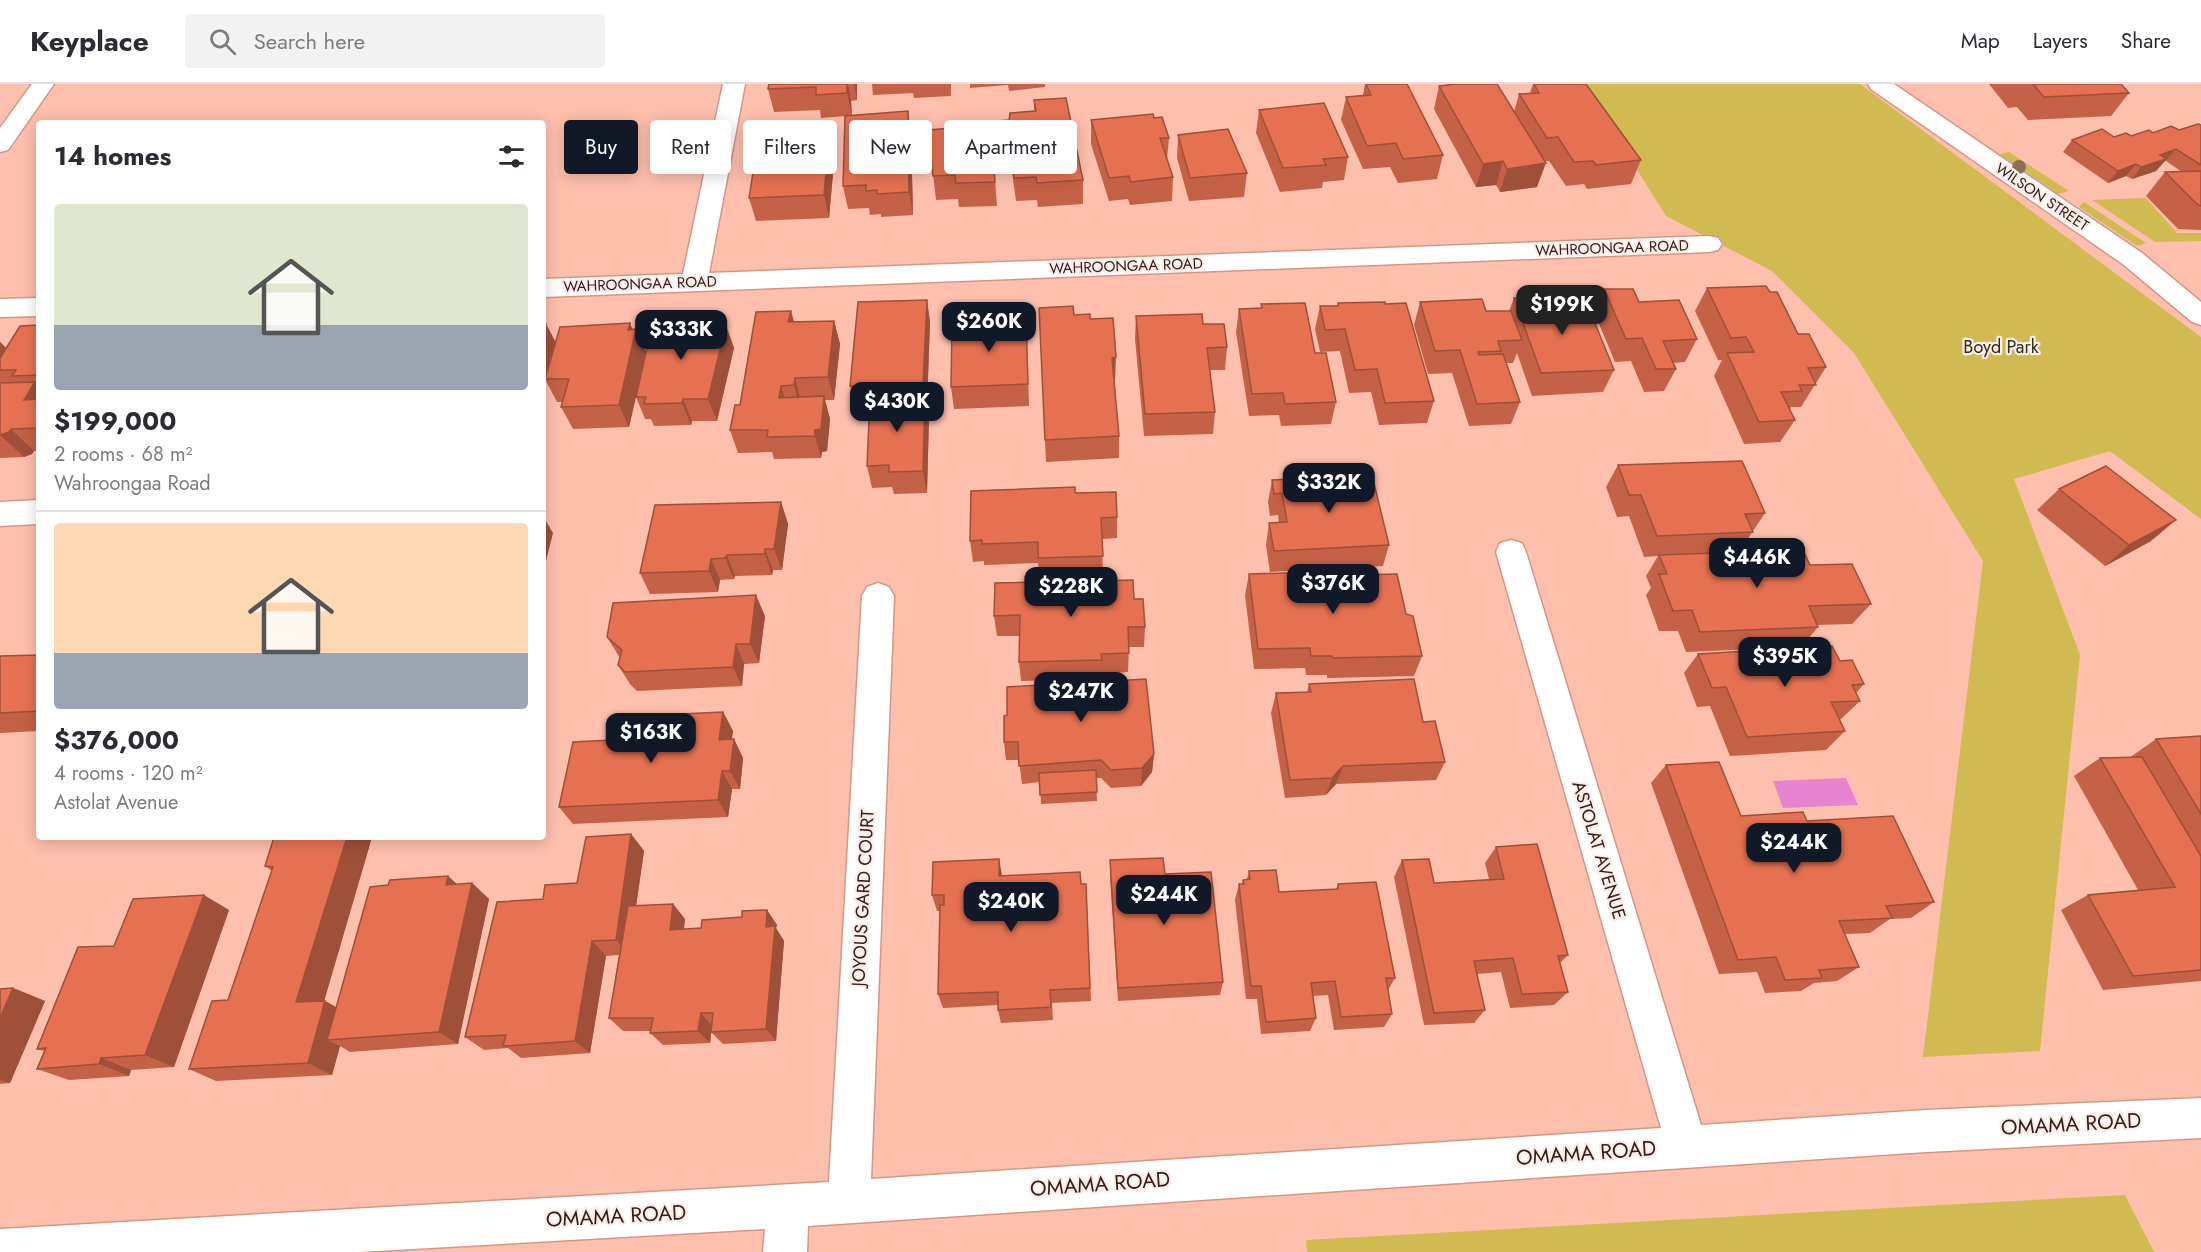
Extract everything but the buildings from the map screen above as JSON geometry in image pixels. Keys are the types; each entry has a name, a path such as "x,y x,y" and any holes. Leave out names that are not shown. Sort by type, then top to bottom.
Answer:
{"street":[{"path":"0,145 43,84"},
{"path":"694,282 734,84"},
{"name":"WILSON STREET","path":"1879,84 2133,259 2201,316"},
{"name":"WAHROONGAA ROAD","path":"546,288 1709,244"},
{"path":"0,308 36,307"},
{"path":"0,514 36,512"},
{"name":"ASTOLAT AVENUE","path":"1511,552 1687,1147"},
{"name":"JOYOUS GARD COURT","path":"849,1200 878,596"},
{"name":"OMAMA ROAD","path":"0,1251 788,1206 849,1200 1926,1131 2201,1118"},
{"path":"785,1252 788,1206"}],"green space":[{"name":"Boyd Park","path":"1583,84 1860,84 2201,337 2201,519 2110,451 2014,479 2080,655 2040,1051 1923,1057 1983,561 1854,353 1772,271 1666,216"},
{"path":"2009,152 2069,191 2058,194 2000,154"},
{"path":"2146,198 2177,233 2201,233 2201,241 2155,242 2092,200"},
{"path":"2084,202 2146,243 2137,246 2079,207"},
{"path":"2125,1195 2154,1252 1307,1252 1306,1240"}],"shaded area":[{"path":"1846,778 1858,805 1783,808 1773,781"}]}
